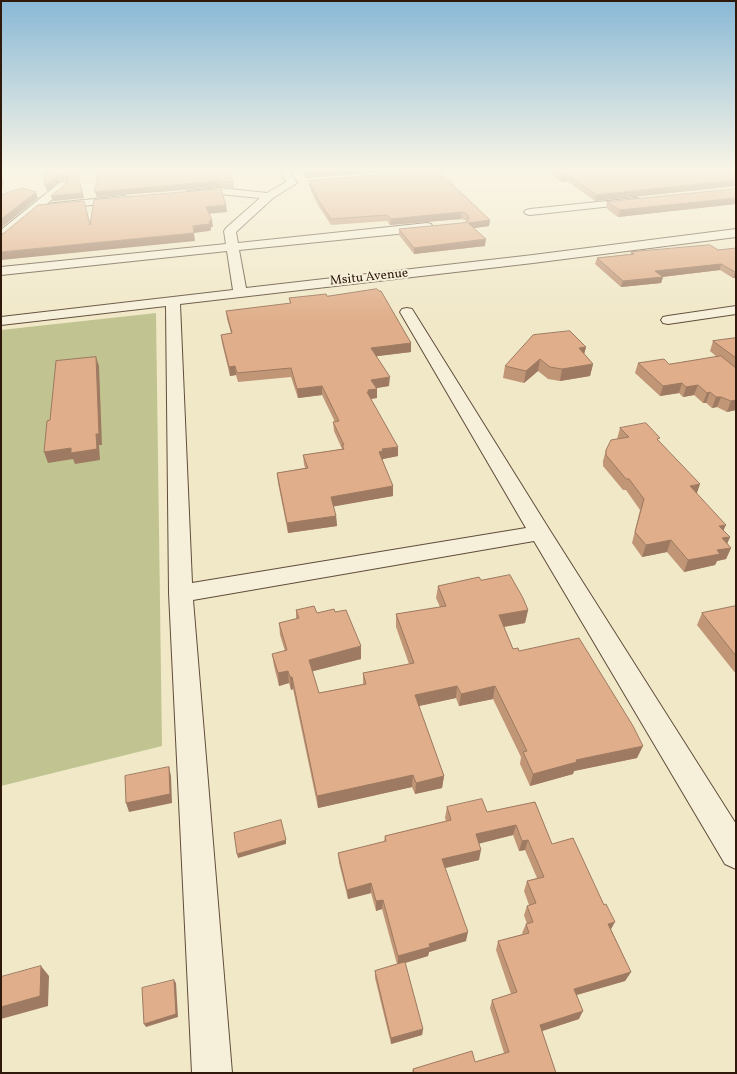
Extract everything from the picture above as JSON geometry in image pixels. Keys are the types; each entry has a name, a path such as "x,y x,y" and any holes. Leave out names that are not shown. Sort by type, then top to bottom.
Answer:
{"street":[{"path":"1,236 21,220"},
{"path":"240,292 230,231 242,220"},
{"path":"1,271 437,226"},
{"name":"Msitu Avenue","path":"1,321 533,259 736,233"},
{"path":"173,301 180,593 212,1073"},
{"path":"668,320 736,310"},
{"path":"407,312 736,853"},
{"path":"180,593 540,533"}],"green space":[{"path":"156,313 162,746 1,786 1,330"}],"building":[{"path":"20,220 89,220 90,225 91,220 212,220 209,221 209,224 193,226 194,233 1,252 1,234"},
{"path":"468,220 489,220 468,223 486,239 414,248 399,229 462,223 467,222"},
{"path":"710,245 718,250 736,248 736,272 721,264 655,271 663,277 623,281 597,258 634,254 631,252"},
{"path":"377,289 381,291 411,343 371,348 390,377 371,380 377,389 368,390 369,392 367,392 398,447 382,449 383,451 379,452 393,486 331,497 336,516 287,523 277,473 308,468 303,455 344,449 342,445 344,445 333,422 339,421 322,386 297,389 291,368 237,373 235,366 229,367 221,335 232,333 226,311 291,303 289,298 326,294 327,296"},
{"path":"570,331 586,347 579,348 593,364 562,369 550,367 540,359 526,371 505,366 533,335"},
{"path":"736,338 736,358 713,341"},
{"path":"721,356 736,368 736,400 731,401 721,397 716,397 710,392 707,393 698,385 686,387 682,383 663,386 638,363 664,359 669,364"},
{"path":"96,357 99,434 96,434 97,449 71,453 71,448 44,452 47,421 50,420 56,361"},
{"path":"646,423 660,438 657,439 700,484 690,486 726,525 719,526 730,537 722,538 731,548 717,550 720,554 688,560 671,540 646,545 635,532 644,499 629,479 626,479 606,455 606,450 611,440 629,437 620,428"},
{"path":"510,575 528,610 499,615 513,649 518,648 519,651 579,638 633,726 643,746 576,760 577,762 533,774 523,752 527,751 495,686 461,694 457,686 415,695 444,776 416,783 413,775 317,796 292,677 290,677 288,671 278,673 272,654 287,650 279,623 299,618 296,610 314,606 317,613 334,609 335,612 346,610 361,646 309,660 319,693 366,684 363,673 414,663 396,614 446,606 438,586 479,577 481,580"},
{"path":"736,606 736,656 702,613"},
{"path":"169,767 170,794 126,803 125,776"},
{"path":"482,799 487,812 535,802 552,844 573,838 604,905 606,904 615,922 608,924 631,972 574,989 583,1011 540,1025 556,1073 414,1073 413,1069 472,1051 475,1062 509,1052 492,1000 517,992 498,941 529,933 526,924 533,922 527,906 536,903 527,881 544,877 528,840 522,841 516,825 476,834 481,850 442,859 468,932 429,944 430,947 398,956 383,900 376,901 371,883 347,890 338,853 386,841 385,836 451,820 447,807"},
{"path":"281,820 286,840 237,854 234,833"},
{"path":"405,962 423,1029 391,1038 375,971"},
{"path":"41,966 40,996 1,1007 1,977"},
{"path":"174,980 176,1014 144,1024 142,988"}]}
